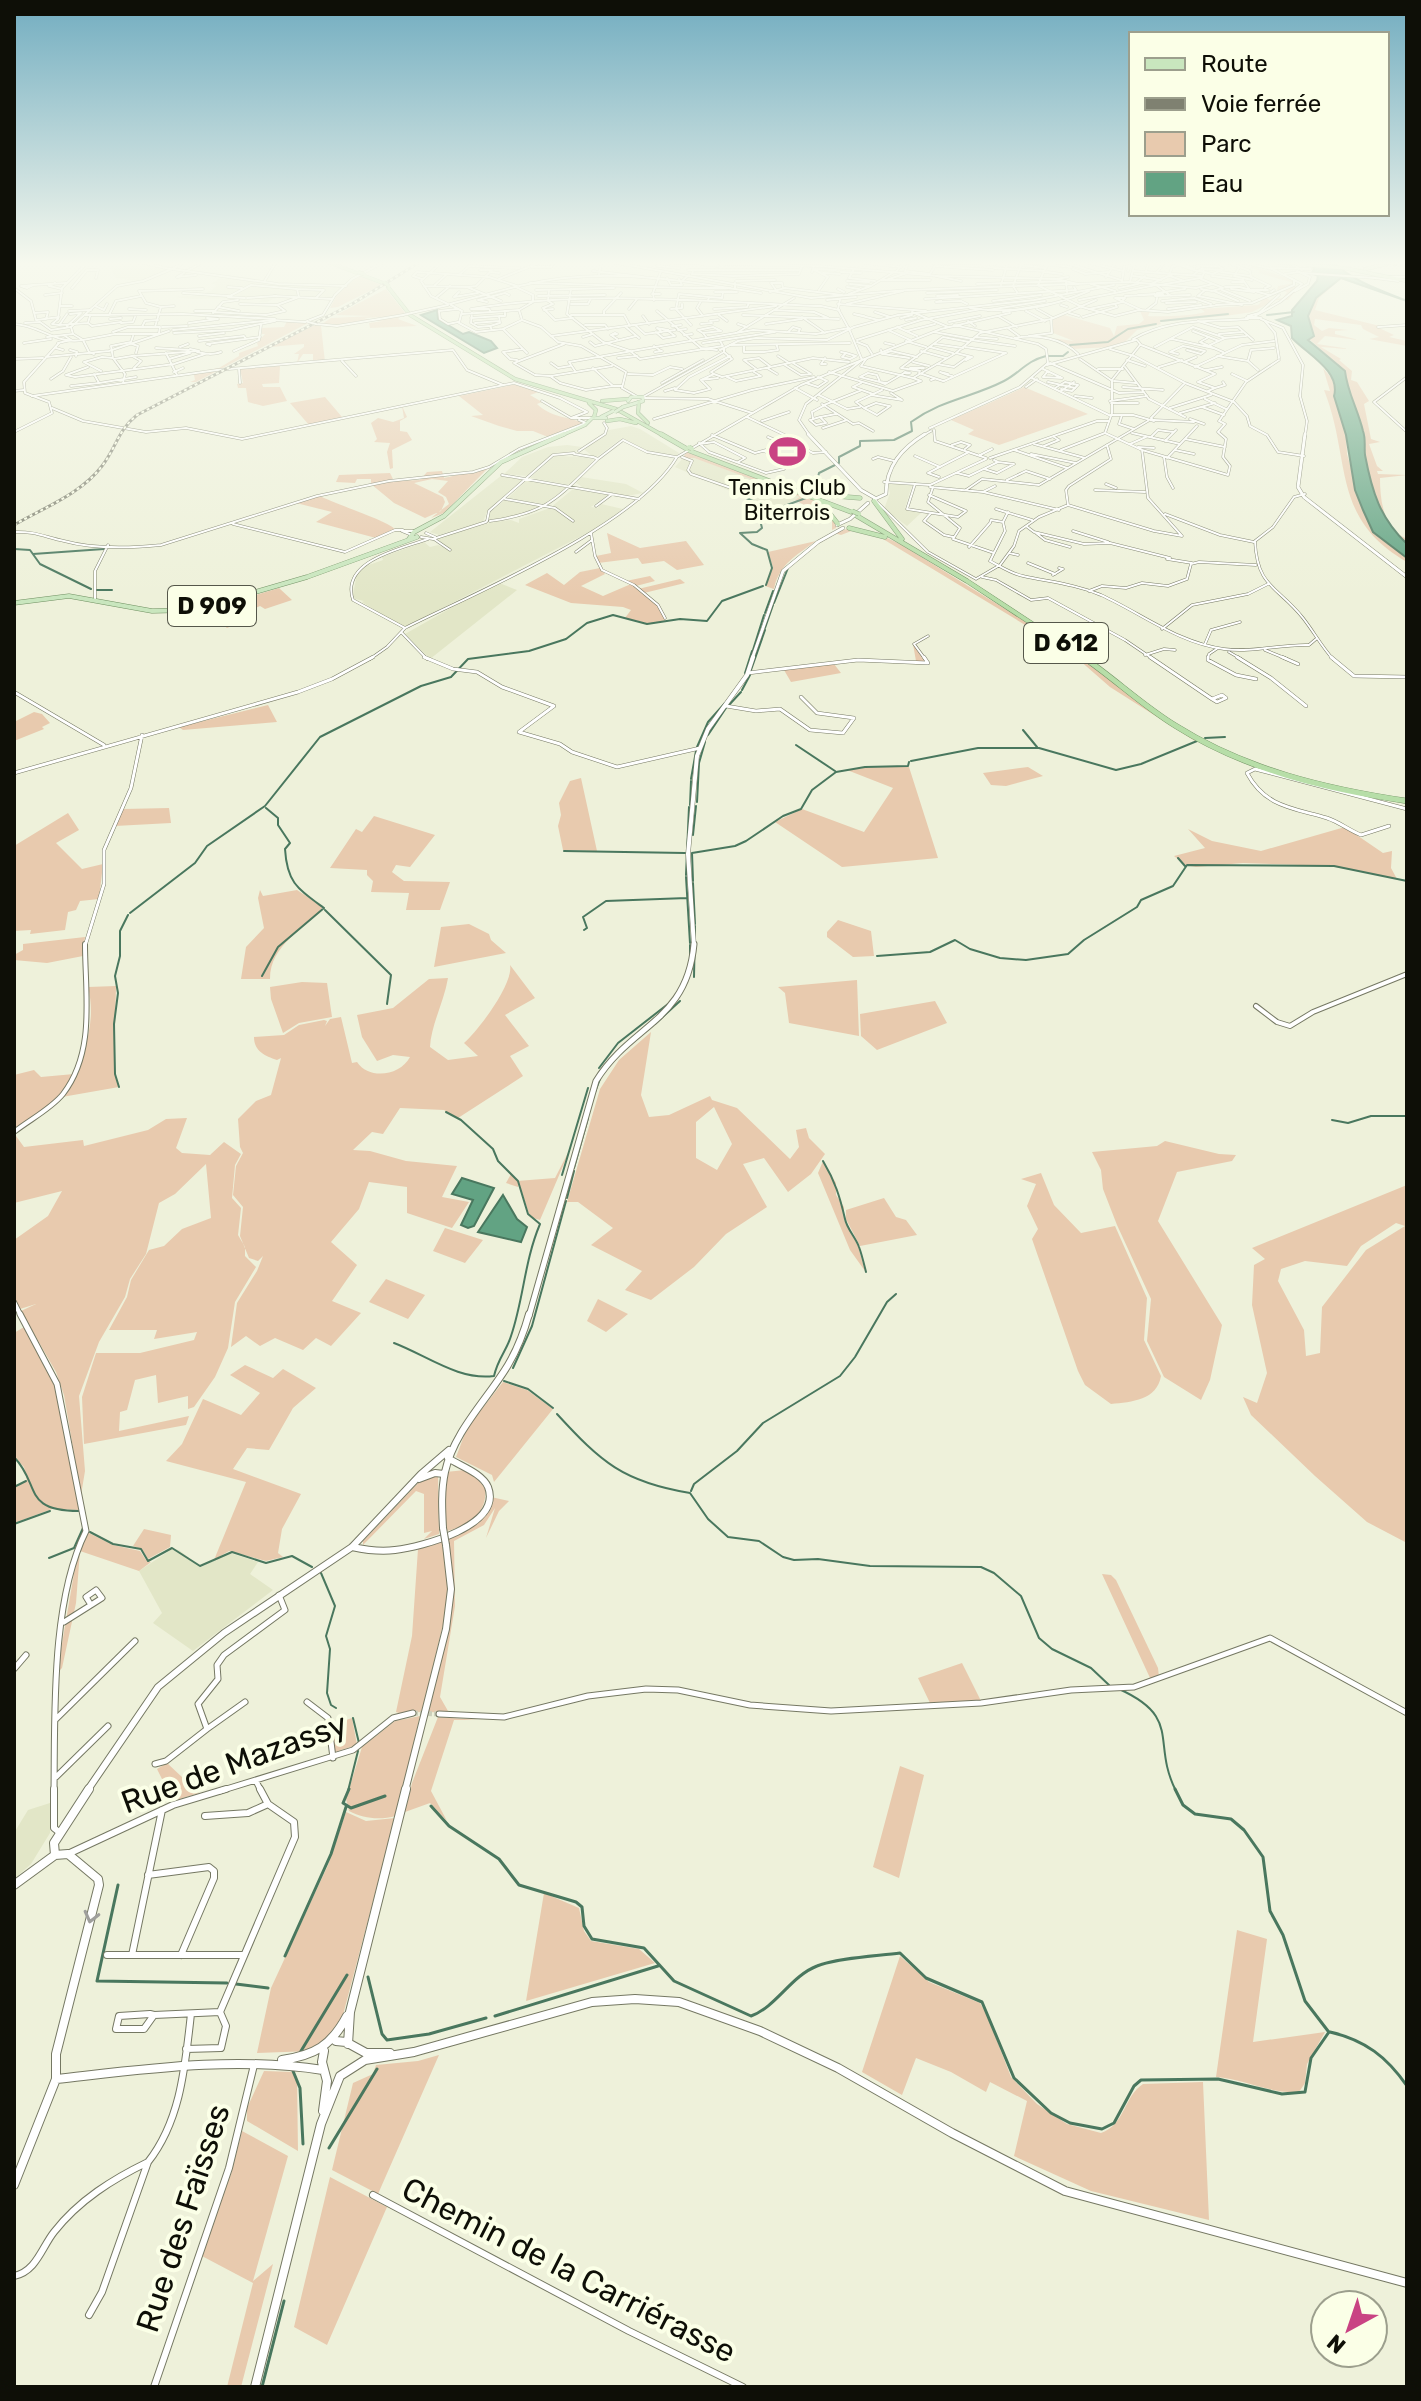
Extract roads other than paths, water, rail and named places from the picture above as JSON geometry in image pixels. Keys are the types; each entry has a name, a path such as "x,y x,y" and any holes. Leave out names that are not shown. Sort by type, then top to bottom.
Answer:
{"highway":[{"path":"508,374 528,386 588,402 596,410 597,420 635,423 682,455"},
{"name":"D 612","path":"509,374 532,386 616,409 682,455 791,488 851,511"},
{"name":"D 612","path":"510,374 542,387 614,407 659,431 682,455 783,483 851,511 1077,653 1166,719 1206,743 1261,767 1309,782 1407,800"},
{"path":"542,387 607,402 636,399 638,413 659,431"},
{"path":"783,483 831,497 861,500"},
{"path":"791,488 823,502 844,524 883,536 928,558"},
{"path":"872,499 896,533 928,558"}],"main road":[{"name":"D 909","path":"14,603 51,597 95,599 152,611 206,608 376,555 420,534 492,468 520,451 597,420 636,399"}],"street":[{"path":"24,390 24,381 30,374"},
{"path":"51,379 58,374"},
{"path":"69,374 66,375 75,377 94,374"},
{"path":"94,374 99,383"},
{"path":"123,374 123,382"},
{"path":"32,396 195,374"},
{"path":"239,374 240,383"},
{"path":"478,374 506,385"},
{"path":"533,374 560,374"},
{"path":"600,374 613,386"},
{"path":"622,387 628,374"},
{"path":"629,374 655,374"},
{"path":"636,399 675,374"},
{"path":"669,379 678,374"},
{"path":"636,399 680,374"},
{"path":"665,391 677,388 696,374"},
{"path":"701,380 711,374"},
{"path":"721,374 736,381 761,376"},
{"path":"725,376 734,374"},
{"path":"759,374 767,379"},
{"path":"14,773 104,745 288,696 354,667 404,630 591,533 639,499 682,455 712,435 824,374"},
{"path":"654,419 760,388 824,374"},
{"path":"835,374 893,391 921,381 902,374"},
{"path":"846,374 802,409 799,420 861,490 882,503 887,512 928,552 971,578 996,580 1031,600 1048,598 1125,640 1212,699"},
{"path":"880,382 887,383 902,374"},
{"path":"913,378 918,374"},
{"path":"922,374 945,381 961,374"},
{"path":"861,500 886,494 884,482 894,461 932,430 1020,387 1037,374"},
{"path":"1045,374 1043,377 1062,378 1054,374"},
{"path":"1072,374 1119,393 1144,392"},
{"path":"1104,374 1112,380 1136,383"},
{"path":"1105,433 1111,415 1112,380 1118,374"},
{"path":"1132,374 1147,396 1185,417"},
{"path":"1169,374 1234,402 1247,416 1250,426 1267,435 1274,449 1304,456"},
{"path":"1212,374 1215,376 1198,382 1215,388"},
{"path":"1232,374 1247,381"},
{"path":"1060,451 1105,433 1142,450 1227,475 1231,468 1223,457 1226,439 1218,432 1225,424 1219,421 1234,402 1238,389 1254,374"},
{"path":"1303,374 1300,396 1307,421 1298,487 1337,524 1385,556 1407,577"},
{"path":"931,380 949,375 954,377"},
{"path":"550,376 560,383 588,390 622,387 636,399 716,402 754,414"},
{"path":"71,386 123,382 136,377"},
{"path":"806,383 818,387 827,381 818,377"},
{"path":"1407,377 1374,402 1407,432"},
{"path":"701,380 718,378"},
{"path":"1032,378 1111,415 1204,424"},
{"path":"1026,387 1037,379"},
{"path":"677,388 675,392 688,393 710,389 701,380"},
{"path":"966,490 982,479 1032,486 1050,479 1150,420 1183,381"},
{"path":"864,382 853,387 901,401"},
{"path":"1048,382 1074,389"},
{"path":"1056,388 1074,382"},
{"path":"1062,390 1074,382"},
{"path":"1062,390 1074,389 1078,385 1074,382"},
{"path":"1205,392 1225,385 1223,382"},
{"path":"14,391 24,390 48,401 52,408 83,421 146,432 186,428 242,439 518,384 552,395 587,412 571,418"},
{"path":"1123,387 1163,390"},
{"path":"795,388 815,399"},
{"path":"820,417 826,423 816,425 810,420 813,419 812,412 824,405 862,390"},
{"path":"819,395 847,409 863,407 876,403 890,406 877,415 863,407 856,402 883,390 899,395 904,405"},
{"path":"1119,393 1120,400"},
{"path":"1170,408 1213,395"},
{"path":"1111,402 1147,396"},
{"path":"839,397 844,398"},
{"path":"1073,397 1092,398"},
{"path":"1203,398 1226,409"},
{"path":"1197,400 1208,405"},
{"path":"14,532 33,531 56,541 161,545 330,493 395,480 455,476 486,468 519,449 586,423 542,401"},
{"path":"1111,402 1138,403"},
{"path":"1180,413 1215,403"},
{"path":"824,405 847,420 873,431"},
{"path":"1202,407 1224,415"},
{"path":"14,432 50,414 52,408"},
{"path":"760,422 789,412"},
{"path":"813,419 837,414"},
{"path":"1119,423 1122,415"},
{"path":"1119,423 1133,415"},
{"path":"747,417 794,439 782,443 768,437"},
{"path":"1190,419 1194,422"},
{"path":"488,522 487,513 551,457 583,452 605,434 597,420 579,420"},
{"path":"823,428 847,420"},
{"path":"931,486 941,478 1052,436 1098,421 1109,421"},
{"path":"1119,423 1146,437 1180,444"},
{"path":"1166,457 1197,426"},
{"path":"1080,427 1088,430"},
{"path":"932,430 935,441 1014,464 998,473 984,469"},
{"path":"1070,430 1078,433"},
{"path":"1150,438 1160,430 1174,431 1165,441"},
{"path":"712,435 755,453 770,449"},
{"path":"1041,447 1059,440 1052,436"},
{"path":"1130,444 1146,437"},
{"path":"1185,439 1225,447"},
{"path":"435,538 488,522 527,516 549,507 573,487 575,480 598,459 623,440 647,452 682,455 692,461 689,472 734,489"},
{"path":"790,441 813,453 826,452"},
{"path":"700,444 714,442 740,453 745,458 738,462"},
{"path":"950,446 959,442 970,445 962,450"},
{"path":"700,444 707,450 770,474 784,469"},
{"path":"1034,444 1085,458"},
{"path":"1068,505 1066,490 1076,480 1109,462 1112,456 1106,447"},
{"path":"1136,447 1154,448"},
{"path":"979,456 992,449"},
{"path":"1014,450 1067,468"},
{"path":"981,577 1000,565 1017,533 1033,520 1068,505 1181,536 1145,492 1142,450"},
{"path":"1175,450 1193,455"},
{"path":"764,451 786,461"},
{"path":"583,452 598,459"},
{"path":"941,478 928,473 969,452"},
{"path":"1029,455 1037,453 1076,463"},
{"path":"873,459 877,456 894,461"},
{"path":"915,456 940,467"},
{"path":"1166,457 1166,474 1173,488"},
{"path":"957,473 969,476 984,469 990,459"},
{"path":"953,537 960,528 928,502 931,486 935,481 990,459"},
{"path":"1005,481 1026,471 1050,479"},
{"path":"502,475 639,499"},
{"path":"884,482 983,492 1059,510"},
{"path":"915,484 907,508 961,516 966,511 929,495"},
{"path":"1106,484 1118,489 1145,492"},
{"path":"983,492 995,486"},
{"path":"1095,490 1105,492 1118,489"},
{"path":"274,2062 325,2050 335,2041 350,2012 446,1629 451,1589 443,1528 444,1473 452,1447 472,1414 512,1361 521,1342 592,1091 600,1073 621,1046 667,1011 692,973 688,853 700,748 708,729 748,673 783,571 844,524 861,500 861,490"},
{"path":"596,506 612,494"},
{"path":"1164,514 1220,535 1254,542 1273,527 1294,497 1303,494"},
{"path":"503,498 562,511 573,521"},
{"path":"861,500 872,499"},
{"path":"996,509 1033,520"},
{"path":"1008,512 1003,523 1005,531 990,561 1020,576 1048,579 1089,591 1161,629 1227,650 1309,645 1316,639"},
{"path":"931,513 924,521 944,535 969,547 994,553"},
{"path":"969,547 990,523 1003,523"},
{"path":"232,524 345,552 395,530 435,538 450,550"},
{"path":"1026,526 1045,540 1070,547"},
{"path":"1073,531 1170,558"},
{"path":"1034,532 1088,545 1110,543"},
{"path":"1089,536 1095,532"},
{"path":"591,533 602,570 634,585 658,605 665,618"},
{"path":"420,534 369,562 354,574 350,582 350,595 353,600 404,630 421,655 453,669 477,672 502,687 554,706 519,732 622,767 700,748"},
{"path":"576,552 592,540"},
{"path":"1254,542 1256,565 1268,584 1303,618 1316,639 1354,676 1407,677"},
{"path":"95,599 92,586 97,559 108,545"},
{"path":"1009,553 1018,555"},
{"path":"1141,553 1192,563 1224,560 1256,565"},
{"path":"1028,563 1055,574"},
{"path":"1089,591 1097,587 1126,588 1142,583 1172,585 1187,579 1192,563"},
{"path":"1048,579 1063,569 1059,568"},
{"path":"1161,629 1192,605 1248,594 1268,584"},
{"path":"1205,644 1211,630 1240,622"},
{"path":"748,673 858,660 928,663 914,644 928,636"},
{"path":"1218,648 1209,654 1208,660 1224,670 1253,680"},
{"path":"1145,655 1164,649"},
{"path":"1227,650 1271,678 1306,706"},
{"path":"1265,650 1298,664"},
{"path":"14,692 104,745"},
{"path":"726,706 756,711 780,709 812,730 843,733 854,718 830,718 806,706 801,697"},
{"path":"14,1133 62,1095 77,1069 89,1010 85,942 104,884 104,850 131,788 142,735"},
{"path":"1389,826 1359,835 1332,820 1285,808 1257,793 1247,773 1255,769 1407,809"},
{"path":"1256,1006 1277,1022 1290,1026 1313,1012 1407,974"},
{"path":"14,1302 57,1384 86,1531 75,1553 56,1663 54,1828 59,1832"},
{"path":"55,1855 54,1843 59,1832 158,1687 224,1633 352,1547 452,1447"},
{"path":"352,1547 405,1548 475,1523 489,1500 488,1487 482,1479 448,1458"},
{"path":"418,1480 455,1467 466,1469"},
{"path":"207,1729 197,1705 199,1696 218,1679 217,1665 224,1655 283,1613 285,1605 279,1595"},
{"path":"64,1622 91,1606"},
{"path":"439,1714 504,1717 588,1696 646,1689 678,1690 750,1705 831,1711 981,1703 1071,1690 1134,1687 1270,1638 1407,1713"},
{"path":"56,1719 135,1641"},
{"path":"14,1669 26,1655"},
{"path":"155,1764 166,1761 245,1702"},
{"path":"307,1702 328,1718 333,1758"},
{"name":"Rue de Mazassy","path":"68,1854 162,1810 333,1758 359,1747 393,1718 413,1713"},
{"path":"54,1779 108,1726"},
{"path":"186,2049 221,2048 226,2026 220,2012 295,1837 294,1822 268,1804 256,1781"},
{"path":"205,1816 248,1813 268,1804"},
{"path":"132,1955 162,1810"},
{"path":"14,1885 55,1855 68,1854 98,1879 99,1885 56,2054 56,2079 14,2185"},
{"path":"148,1875 209,1867 214,1871 214,1878 181,1955"},
{"path":"107,1955 243,1955"},
{"path":"255,2387 321,2124 340,2076 365,2060 414,2052 592,2002 679,2002 760,2031 838,2068 952,2133 1065,2191 1407,2283"},
{"path":"154,2015 144,2029 116,2029 119,2016 220,2012"},
{"path":"350,2012 350,2067"},
{"path":"89,2315 102,2292 148,2162 166,2138 191,2014"},
{"path":"335,2041 364,2053 414,2052"},
{"path":"321,2124 325,2050"},
{"path":"56,2079 183,2062 254,2061 274,2062 340,2076"},
{"name":"Rue des Faïsses","path":"154,2387 229,2168 254,2061"},
{"path":"14,2276 26,2272 53,2234 90,2195 111,2180 148,2162"},
{"name":"Chemin de la Carriérasse","path":"373,2195 615,2324 743,2387"}],"water":[{"path":"1330,374 1346,374 1364,434 1365,455 1374,493 1390,524 1407,544 1407,558 1373,532 1363,510 1355,490"},
{"path":"462,1178 494,1188 474,1226 468,1228 461,1225 473,1200 452,1194"},
{"path":"503,1195 517,1219 527,1227 521,1242 478,1232"}],"waterway":[{"path":"821,491 823,487 817,481 819,473 839,463 839,457 860,446 860,441 894,440 912,431 911,422 923,414 1014,374"},
{"path":"739,495 774,510"},
{"path":"766,585 772,568 767,550 752,544 740,533 757,532 762,528 760,520 776,509 806,498"},
{"path":"14,549 30,550 40,564 91,589"},
{"path":"33,554 104,549"},
{"path":"774,603 788,568"},
{"path":"130,913 195,863 207,846 265,806 320,737 421,686 451,677 468,659 529,651 566,639 587,623 613,615 647,624 680,619 707,621 722,601 763,586"},
{"path":"97,590 112,590"},
{"path":"765,613 773,591"},
{"path":"765,628 773,605"},
{"path":"753,650 764,615"},
{"path":"751,670 765,630"},
{"path":"745,673 752,651"},
{"path":"742,690 750,675"},
{"path":"729,705 741,692"},
{"path":"697,747 708,722 725,703"},
{"path":"708,735 726,708"},
{"path":"1023,730 1037,747"},
{"path":"1205,738 1225,737"},
{"path":"911,761 978,748 1039,748 1116,770 1141,764 1197,741"},
{"path":"697,802 699,763 705,742"},
{"path":"796,745 835,771"},
{"path":"691,779 696,751"},
{"path":"693,881 692,853 735,846 746,841 783,816 801,809 812,790 836,772 865,767 908,766 909,762"},
{"path":"690,805 691,781"},
{"path":"693,835 696,806"},
{"path":"686,875 689,807"},
{"path":"262,976 278,947 324,908 291,878 285,849 290,843 278,825 278,818 266,808"},
{"path":"564,851 685,853"},
{"path":"1178,858 1185,866"},
{"path":"877,956 930,952 955,940 970,949 1000,958 1026,960 1068,954 1084,940 1137,907 1141,900 1173,886 1187,865 1334,866 1407,881"},
{"path":"686,877 690,943"},
{"path":"693,883 695,924"},
{"path":"584,930 587,928 583,917 606,901 687,898"},
{"path":"325,910 391,975 387,1004"},
{"path":"119,1087 115,1074 114,1024 118,993 115,976 120,956 120,931 128,915"},
{"path":"694,977 695,926"},
{"path":"690,945 690,956"},
{"path":"655,1024 680,1001"},
{"path":"599,1068 618,1043 668,1004"},
{"path":"595,1092 600,1079"},
{"path":"562,1175 588,1088"},
{"path":"394,1343 455,1371 481,1377 494,1376 515,1322 540,1224 528,1214 518,1181 498,1161 493,1149 461,1120 446,1112"},
{"path":"1332,1120 1348,1123 1371,1116 1407,1116"},
{"path":"574,1168 588,1118"},
{"path":"823,1161 837,1189 846,1223 859,1247 866,1272"},
{"path":"567,1198 574,1171"},
{"path":"513,1368 532,1326 566,1201"},
{"path":"691,1491 694,1484 737,1451 763,1423 840,1376 855,1357 887,1302 896,1294"},
{"path":"504,1381 528,1389 553,1408"},
{"path":"557,1414 601,1457 630,1476 690,1493 708,1519 728,1537 759,1541 783,1557 794,1560 818,1559 870,1566 981,1567 994,1573 1021,1596 1039,1638 1052,1649 1091,1668 1109,1685"},
{"path":"14,1457 41,1501 61,1510 79,1511"},
{"path":"14,1487 26,1481"},
{"path":"14,1524 50,1511"},
{"path":"49,1558 74,1548 83,1528"},
{"path":"90,1532 113,1544 141,1549 148,1561 172,1548 200,1566 232,1552 266,1563 292,1556 312,1567"},
{"path":"321,1573 335,1606 326,1636 330,1649 327,1693 331,1705 336,1708"},
{"path":"1119,1689 1139,1700 1159,1721 1169,1774 1176,1791"},
{"path":"353,1718 359,1743"},
{"path":"348,1791 358,1751"},
{"path":"349,1789 343,1803 351,1808 385,1796"},
{"path":"1176,1791 1183,1805 1195,1814 1231,1819 1244,1830 1263,1857 1270,1911 1283,1935 1305,2001 1328,2031"},
{"path":"431,1806 449,1826 499,1859 519,1885 576,1902 582,1907 584,1926 592,1939 644,1948 674,1981 751,2016 817,1966 846,1959 900,1953 926,1978 982,2002 1014,2078 1051,2113 1070,2123 1102,2129 1114,2123 1134,2086 1141,2080 1218,2079 1282,2094 1305,2092 1311,2058 1329,2032"},
{"path":"285,1956 331,1854 346,1807"},
{"path":"118,1885 97,1981 227,1983"},
{"path":"495,2016 658,1966"},
{"path":"301,2051 347,1975"},
{"path":"368,1977 382,2034 387,2040 429,2034 486,2018"},
{"path":"236,1984 268,1988"},
{"path":"1330,2032 1374,2051 1407,2086"},
{"path":"329,2148 377,2069"},
{"path":"293,2071 300,2088 303,2144"},
{"path":"262,2387 284,2301"}],"tunnel":[{"path":"413,1713 439,1714"}],"railway":[{"path":"14,525 83,485 107,459 125,427 137,415 216,374"}],"place":[{"name":"Tennis Club Biterrois","path":"787,451"}]}
